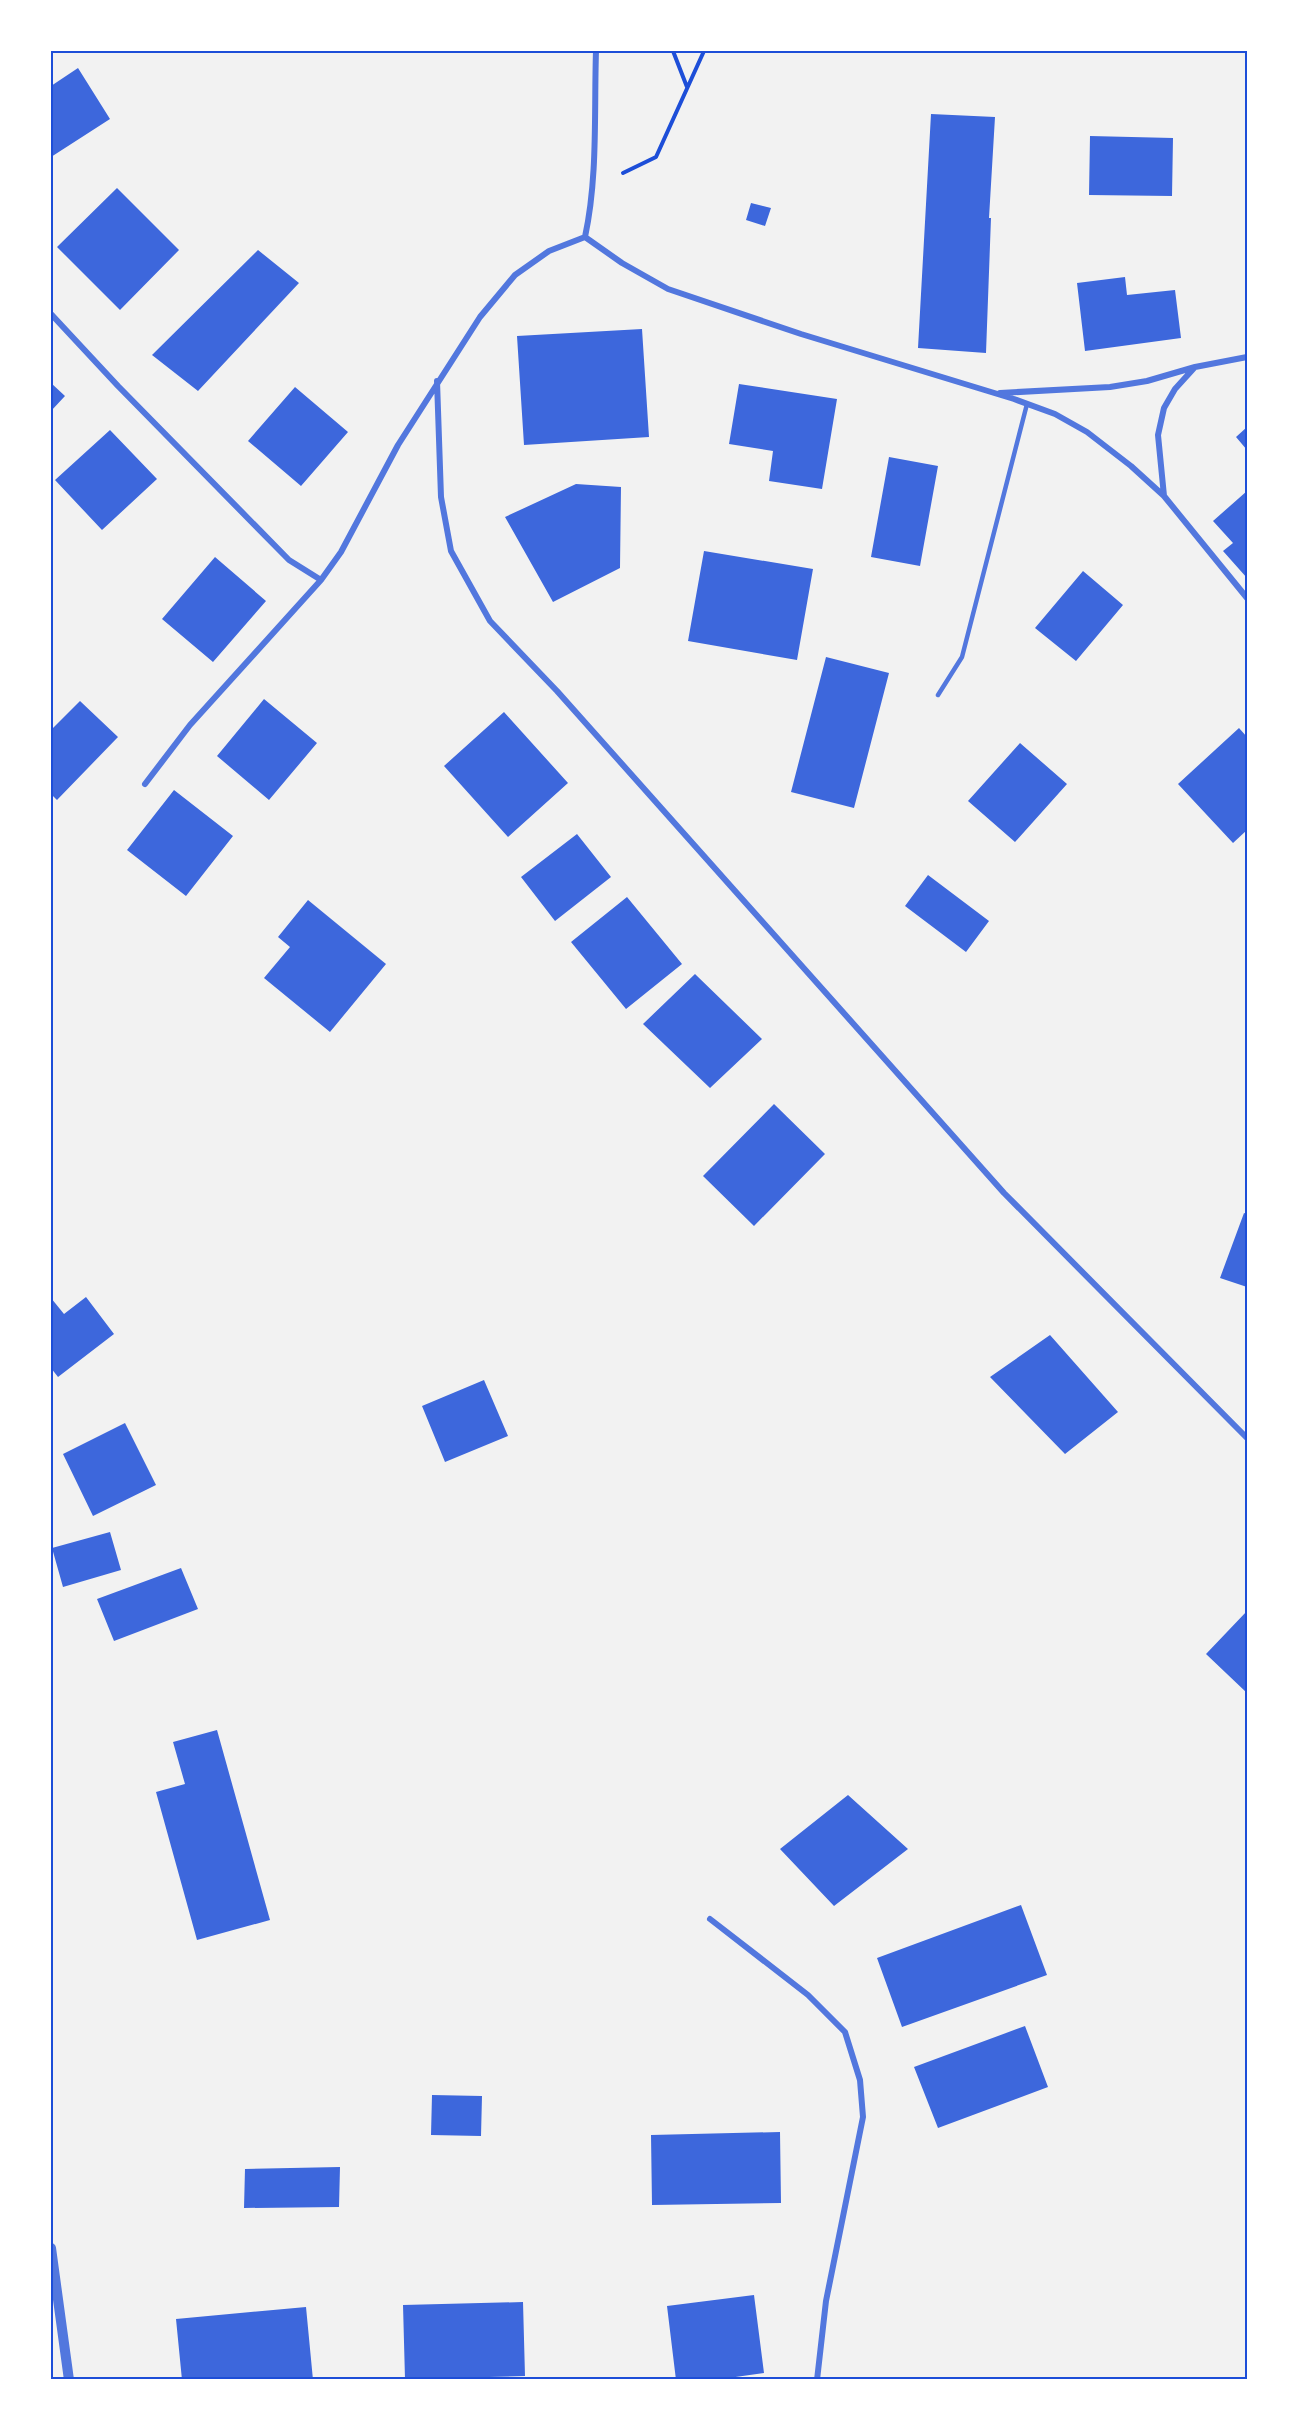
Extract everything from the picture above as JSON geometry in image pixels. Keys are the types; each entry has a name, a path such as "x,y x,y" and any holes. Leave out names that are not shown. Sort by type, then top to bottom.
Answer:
{"street":[{"path":"585,237 591,212 596,51"},
{"path":"145,784 190,725 321,580 341,552 398,445 480,316 515,275 549,251 585,237"},
{"path":"585,237 622,263 668,289 801,334 1055,414 1087,432 1131,466 1164,496 1247,598"},
{"path":"51,314 118,386 289,560 321,580"},
{"path":"994,393 1110,387 1147,381 1247,357"},
{"path":"1164,496 1158,435 1164,408 1175,389 1195,368"},
{"path":"437,381 441,497 451,551 490,621 566,700 1004,1193 1247,1438"},
{"path":"710,1919 808,1995 845,2031 860,2080 863,2117 826,2301 817,2380"},
{"path":"51,2248 69,2380"}],"lane":[{"path":"938,695 962,657 1027,404"}],"path":[{"path":"673,51 687,88"},
{"path":"623,173 656,158 704,51"}],"building":[{"path":"78,68 110,119 51,157 51,86"},
{"path":"931,114 995,117 989,218 991,218 986,353 918,348"},
{"path":"1090,136 1173,138 1172,196 1089,195"},
{"path":"117,188 179,250 120,310 57,247"},
{"path":"751,203 771,208 765,226 746,220"},
{"path":"258,250 299,283 198,391 152,355"},
{"path":"1125,277 1127,295 1175,290 1181,338 1085,351 1077,283"},
{"path":"642,329 649,437 524,445 517,336"},
{"path":"51,383 65,396 51,411"},
{"path":"739,384 837,399 822,489 769,481 773,451 729,444"},
{"path":"295,387 348,432 301,486 248,441"},
{"path":"1247,427 1247,450 1236,437"},
{"path":"110,430 157,479 102,530 55,480"},
{"path":"889,457 938,466 920,566 871,557"},
{"path":"576,484 621,487 620,568 553,602 505,517"},
{"path":"1247,491 1247,578 1223,551 1233,543 1213,521"},
{"path":"704,551 813,569 797,660 688,641"},
{"path":"215,557 266,601 213,662 162,619"},
{"path":"1083,571 1123,605 1076,661 1035,628"},
{"path":"826,657 889,673 854,808 791,792"},
{"path":"264,699 317,743 269,800 217,756"},
{"path":"80,701 118,737 57,800 51,794 51,730"},
{"path":"504,712 568,783 508,837 444,766"},
{"path":"1239,728 1247,737 1247,830 1233,843 1178,784"},
{"path":"1020,743 1067,784 1015,842 968,801"},
{"path":"174,790 233,836 186,896 127,850"},
{"path":"577,834 611,877 555,921 521,877"},
{"path":"928,875 989,921 966,952 905,906"},
{"path":"627,897 682,964 626,1009 571,942"},
{"path":"308,900 386,964 330,1032 264,978 290,947 278,937"},
{"path":"695,974 762,1039 710,1088 643,1024"},
{"path":"774,1104 825,1154 754,1226 703,1176"},
{"path":"1244,1213 1247,1214 1247,1287 1220,1278"},
{"path":"86,1297 114,1334 58,1377 51,1368 51,1298 64,1314"},
{"path":"1050,1335 1118,1412 1065,1454 990,1377"},
{"path":"484,1380 508,1436 445,1462 422,1406"},
{"path":"125,1423 156,1485 93,1516 63,1454"},
{"path":"110,1532 121,1570 63,1587 52,1548"},
{"path":"181,1568 198,1609 114,1641 97,1599"},
{"path":"1247,1611 1247,1693 1206,1654"},
{"path":"217,1730 270,1920 197,1940 156,1792 185,1784 173,1742"},
{"path":"848,1795 908,1849 834,1906 780,1849"},
{"path":"1021,1905 1047,1975 902,2027 877,1958"},
{"path":"1025,2026 1048,2087 938,2128 914,2067"},
{"path":"432,2095 482,2096 481,2136 431,2135"},
{"path":"780,2132 781,2203 652,2205 651,2135"},
{"path":"340,2167 339,2207 244,2208 245,2169"},
{"path":"754,2295 764,2373 714,2380 676,2380 667,2306"},
{"path":"523,2302 525,2376 405,2379 403,2305"},
{"path":"306,2307 313,2380 182,2380 176,2319"}]}
